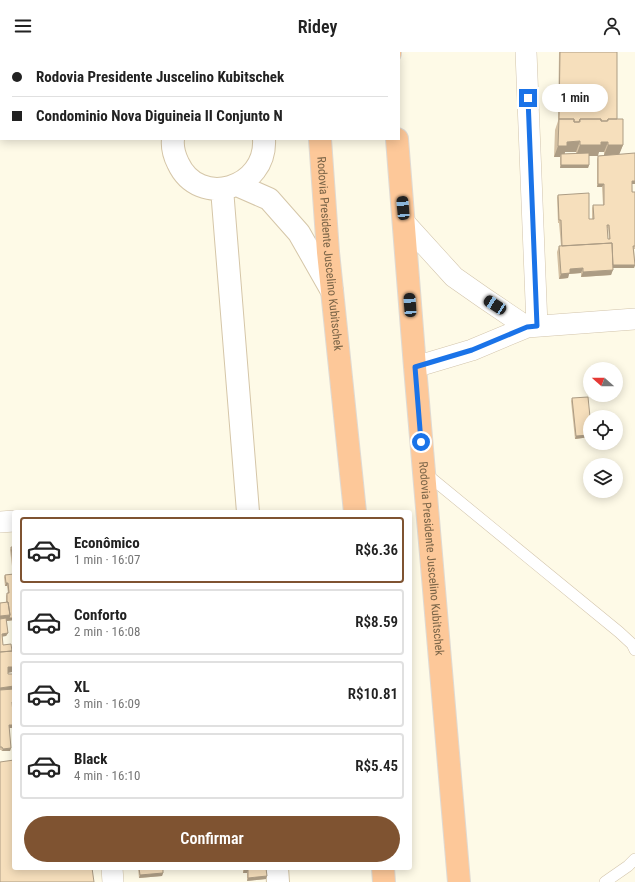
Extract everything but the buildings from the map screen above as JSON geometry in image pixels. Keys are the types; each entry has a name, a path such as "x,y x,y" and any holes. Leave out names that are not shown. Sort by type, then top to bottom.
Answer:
{"highway":[{"name":"Rodovia Presidente Juscelino Kubitschek","path":"320,140 328,252 355,510"},
{"name":"Rodovia Presidente Juscelino Kubitschek","path":"397,140 459,882"},
{"path":"383,870 384,882"}],"street":[{"path":"526,52 532,326"},
{"path":"173,140 174,155 181,170 192,181 206,188 230,187 269,199 299,233 332,291"},
{"path":"230,187 251,176 260,164 265,148 264,140"},
{"path":"230,187 248,510"},
{"path":"404,222 454,277 484,298 532,326"},
{"path":"415,367 472,350 532,326 635,319"},
{"path":"0,522 12,521"},
{"path":"112,870 113,882"},
{"path":"277,870 278,882"}],"lane":[{"path":"424,472 619,632 632,644 635,650"},
{"path":"605,882 628,866 635,859"}],"route":[{"path":"421,442 415,367 472,350 527,327 537,326 528,98"}]}
